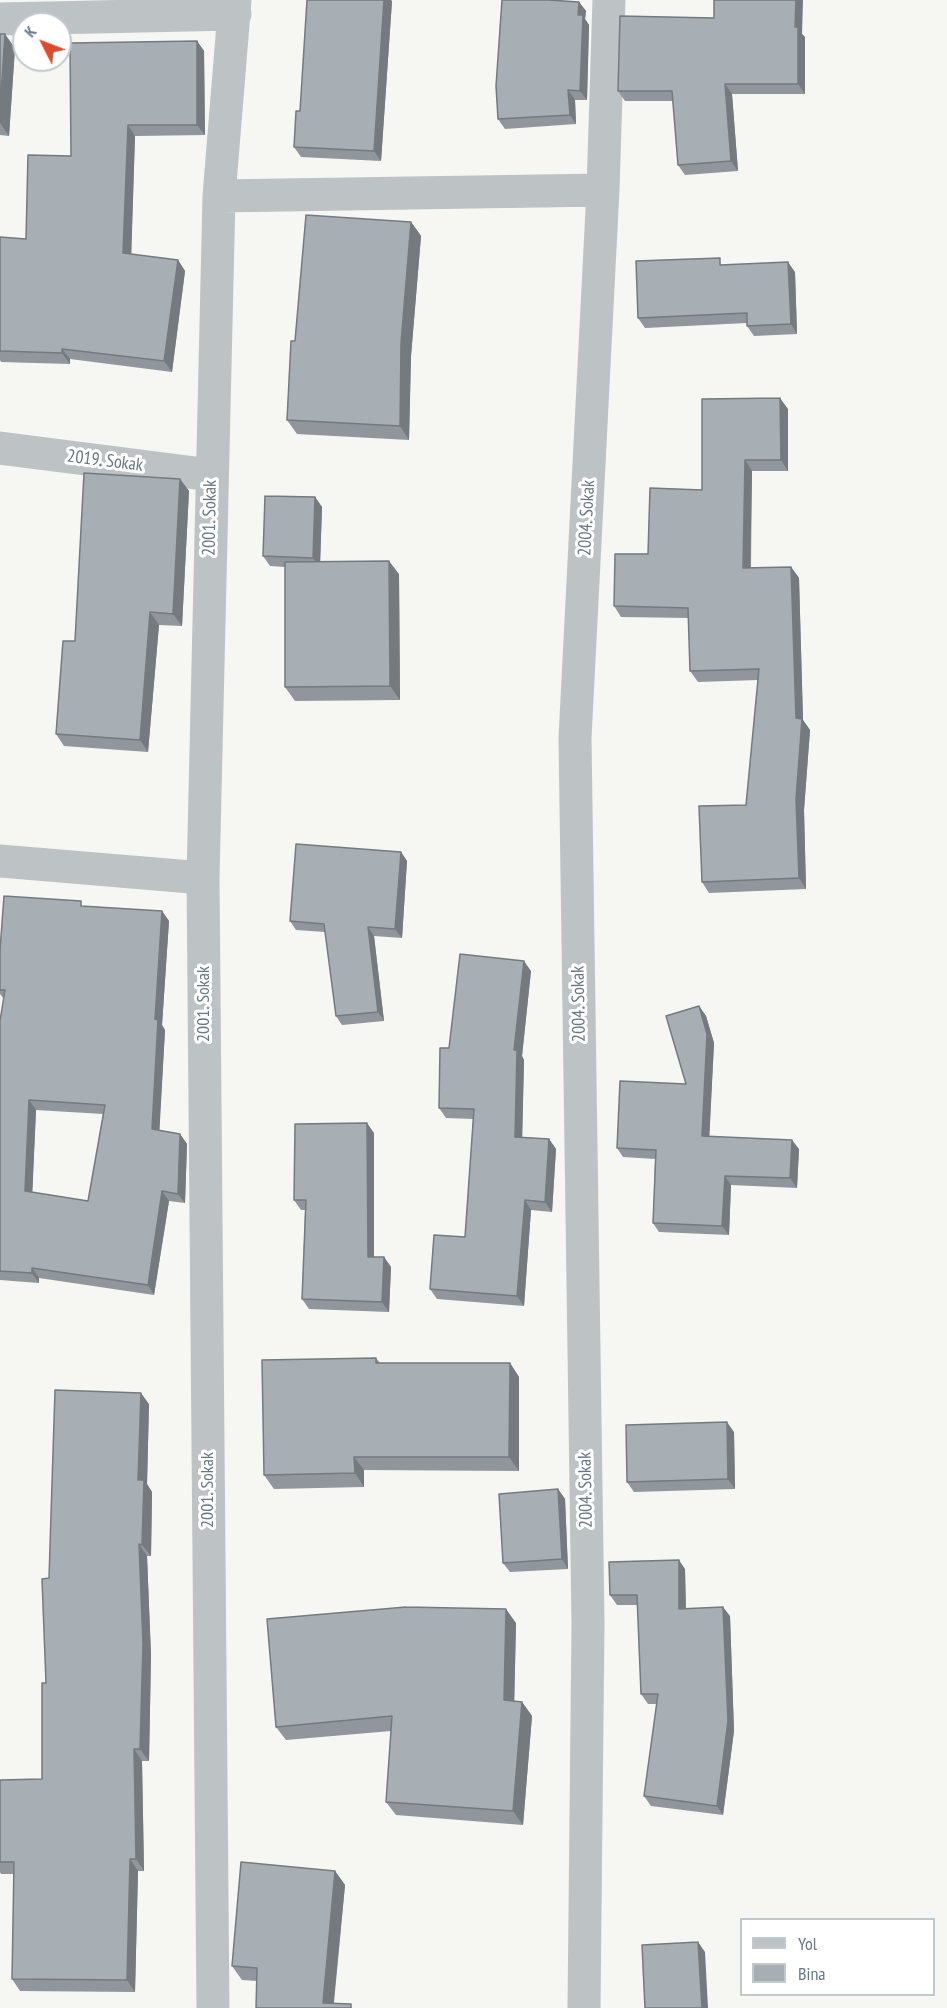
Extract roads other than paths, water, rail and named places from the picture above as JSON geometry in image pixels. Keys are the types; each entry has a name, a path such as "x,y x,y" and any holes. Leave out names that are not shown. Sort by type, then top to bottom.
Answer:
{"street":[{"name":"2004. Sokak","path":"584,2008 588,1623 575,738 603,190 609,0"},
{"path":"0,19 235,7"},
{"name":"2001. Sokak","path":"213,2008 203,878 219,196 235,7"},
{"path":"219,196 603,190"},
{"name":"2019. Sokak","path":"0,448 211,475"},
{"path":"0,861 203,878"}]}
